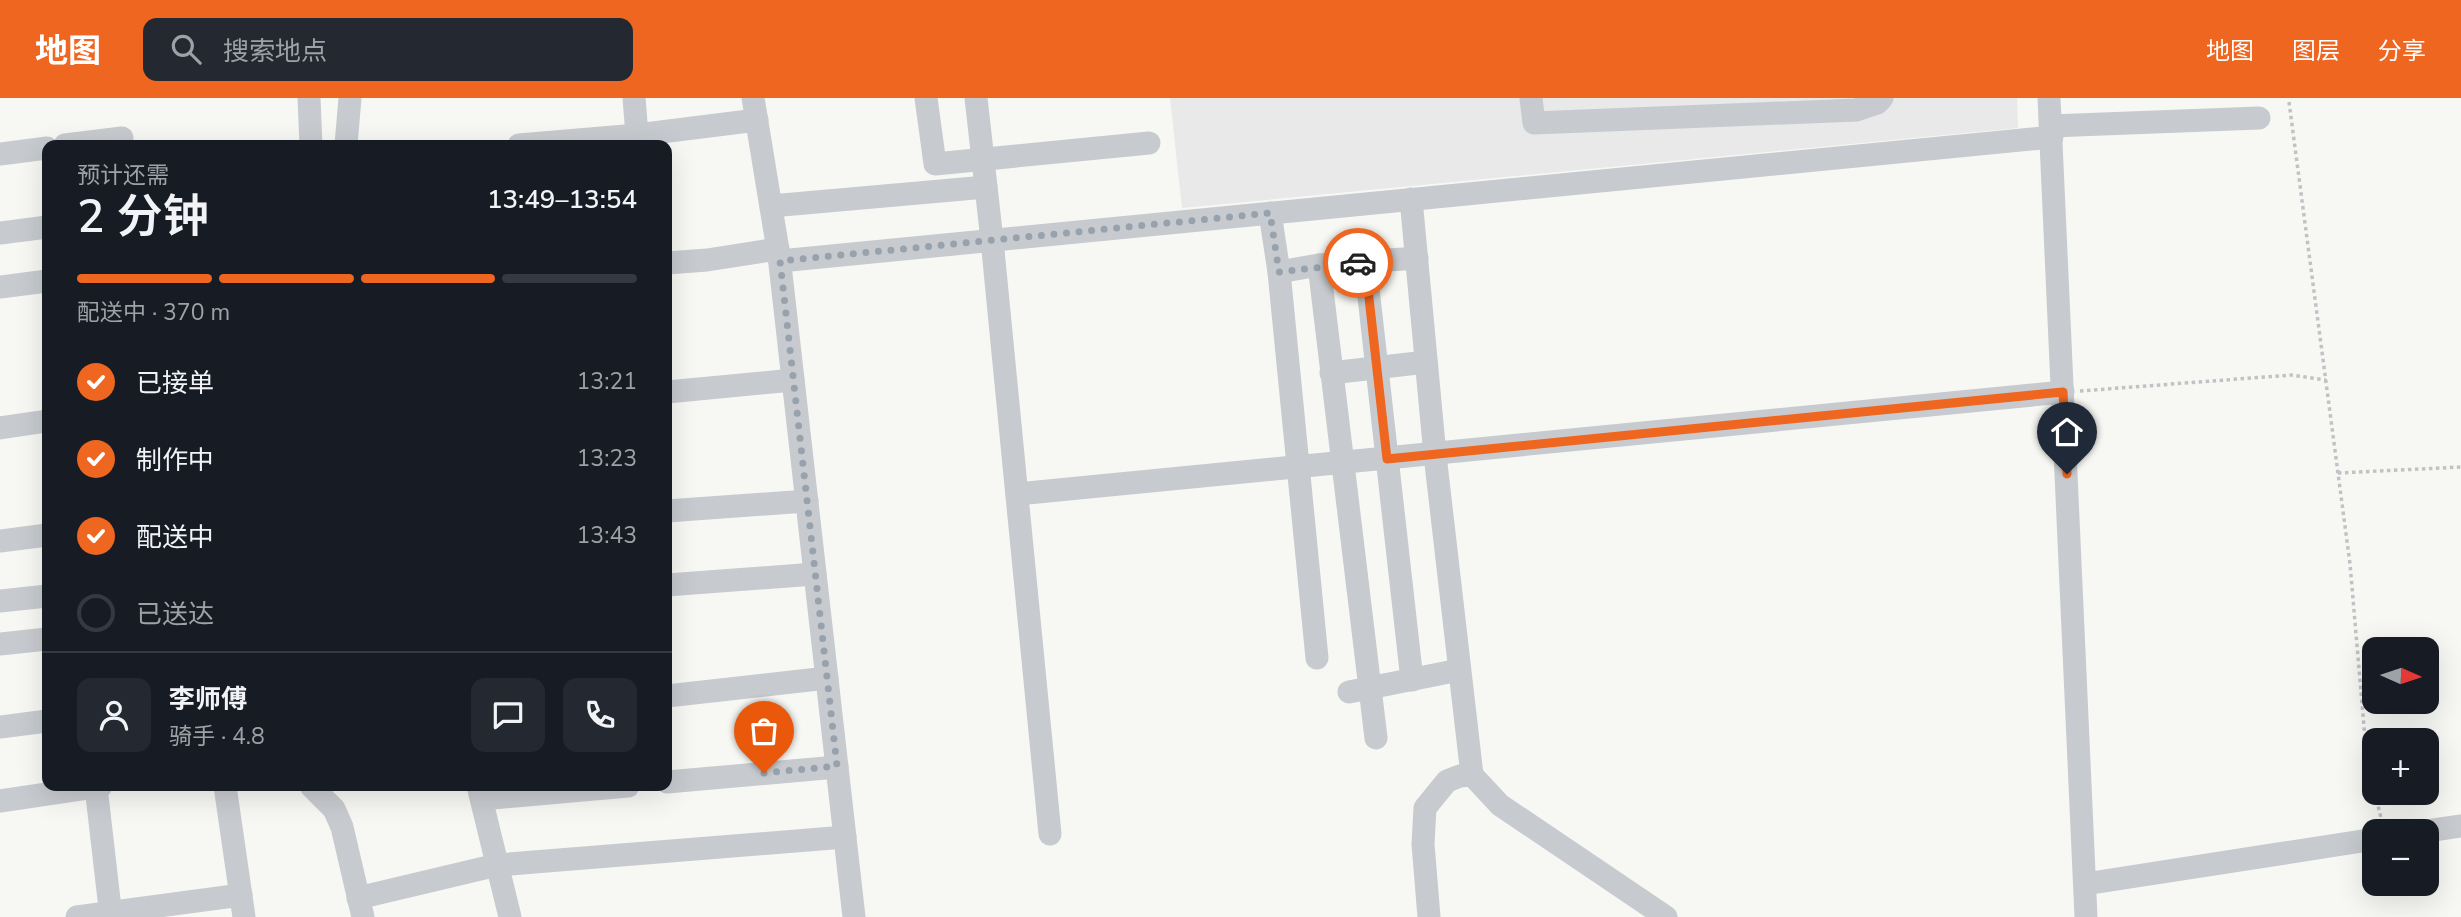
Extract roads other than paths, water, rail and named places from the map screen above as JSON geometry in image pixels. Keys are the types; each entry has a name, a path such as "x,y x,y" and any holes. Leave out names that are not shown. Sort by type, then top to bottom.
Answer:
{"street":[{"path":"309,98 311,140"},
{"path":"346,140 350,98"},
{"path":"634,98 637,135"},
{"path":"926,98 934,164 1149,143"},
{"path":"976,98 1050,834"},
{"path":"1531,98 1534,123 1794,105 1856,110 1877,103 1882,98"},
{"path":"2049,98 2086,917"},
{"path":"578,140 637,135 755,109 779,255 854,917"},
{"path":"672,263 992,240 2051,132 2259,118"},
{"path":"106,140 122,138"},
{"path":"0,154 42,149"},
{"path":"771,206 986,187"},
{"path":"1411,199 1434,455 1472,775 1500,805 1666,917"},
{"path":"1270,213 1279,272 1317,658"},
{"path":"0,233 42,228"},
{"path":"1279,272 1319,265 1417,258"},
{"path":"1365,262 1412,680"},
{"path":"1319,265 1342,464 1359,690 1376,738"},
{"path":"0,286 42,282"},
{"path":"1331,373 1426,362"},
{"path":"672,392 793,380"},
{"path":"1017,494 2063,392"},
{"path":"0,428 42,422"},
{"path":"672,511 807,501"},
{"path":"0,541 42,536"},
{"path":"672,585 815,574"},
{"path":"0,601 42,597"},
{"path":"0,645 42,640"},
{"path":"1359,690 1459,670"},
{"path":"672,695 827,678"},
{"path":"0,727 42,722"},
{"path":"672,782 837,766"},
{"path":"1429,917 1423,844 1425,808 1447,781 1472,775"},
{"path":"0,801 64,791"},
{"path":"97,791 110,915"},
{"path":"78,917 243,906 226,791"},
{"path":"316,791 334,809 338,818 360,907 497,864 845,837"},
{"path":"505,791 480,792 510,917"},
{"path":"2439,829 2461,826"},
{"path":"2085,884 2362,841"}]}
